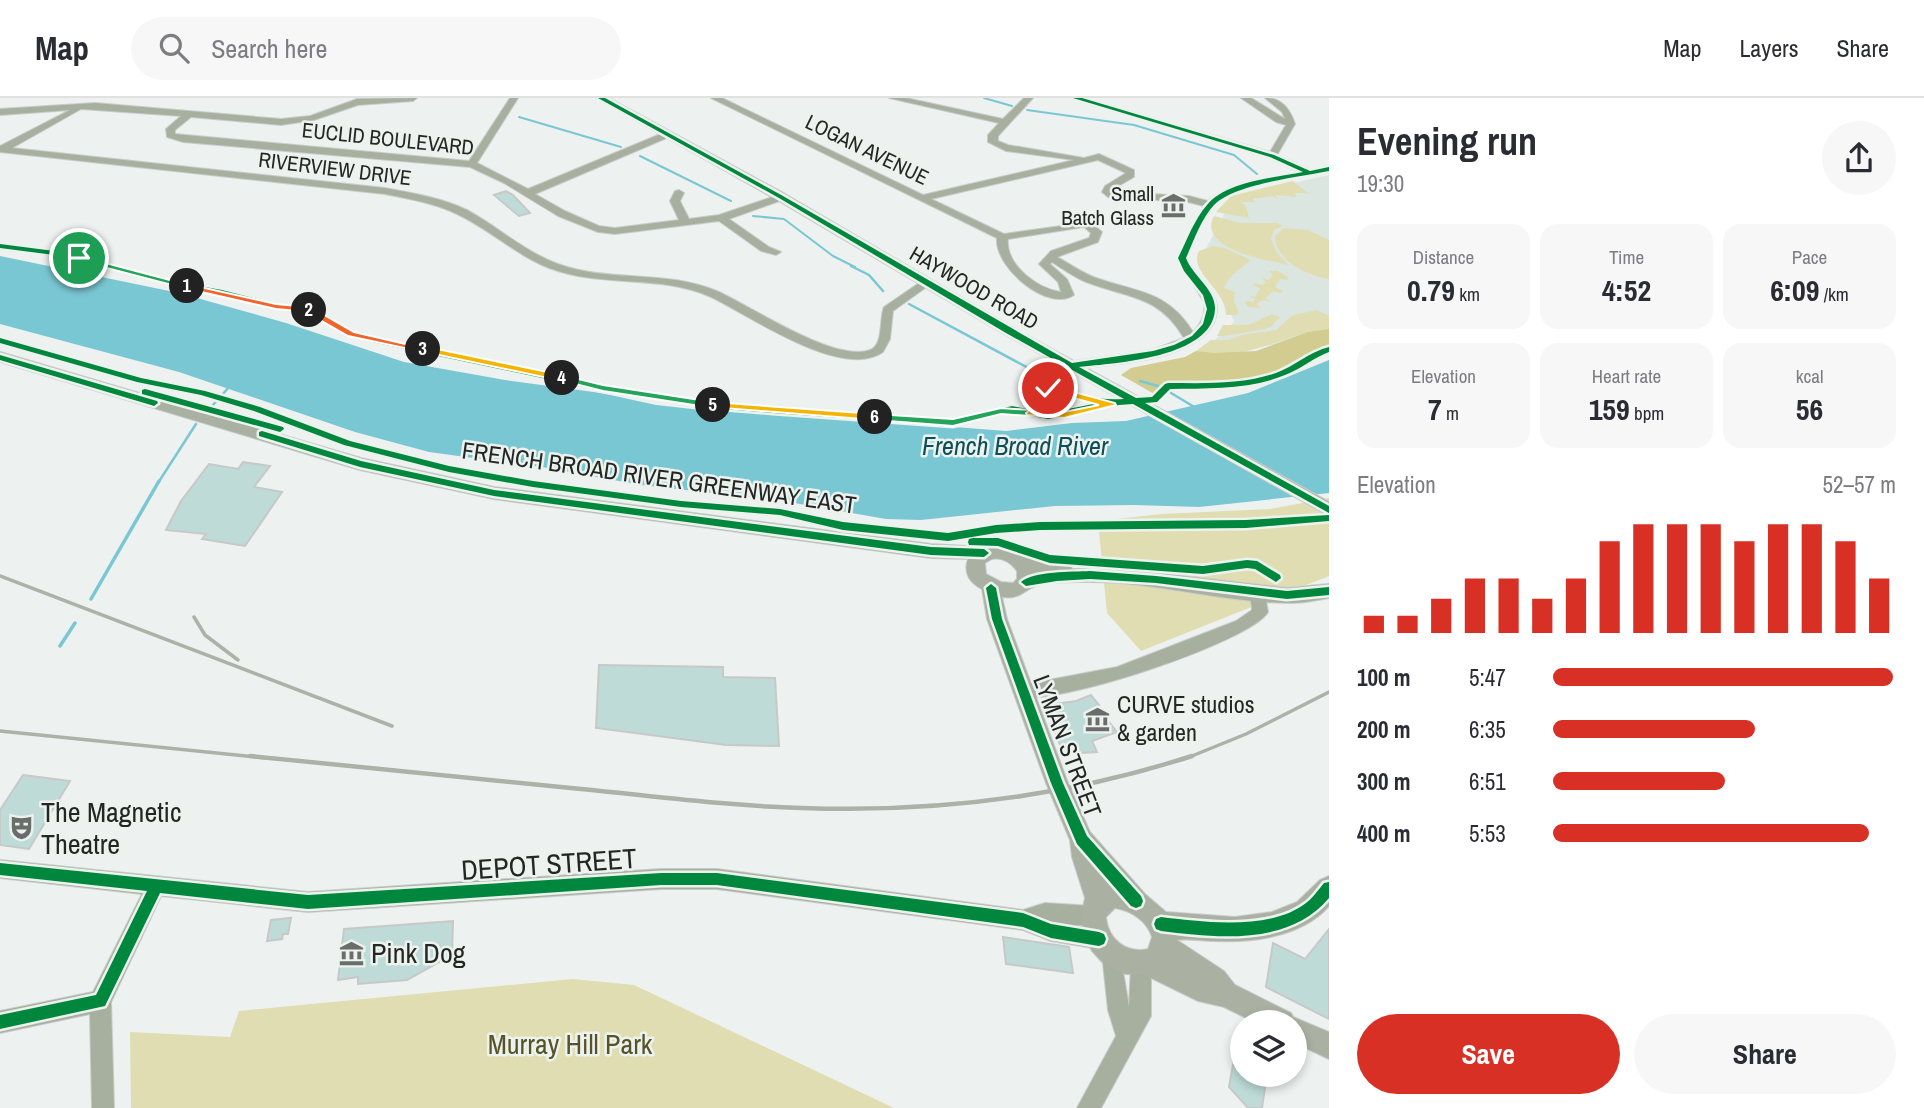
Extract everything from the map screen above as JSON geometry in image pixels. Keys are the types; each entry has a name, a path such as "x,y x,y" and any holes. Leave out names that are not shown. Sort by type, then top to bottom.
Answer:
{"main road":[{"name":"HAYWOOD ROAD","path":"601,98 781,197 926,283 1329,510"},
{"path":"0,357 360,464 494,493 932,551 998,551 1051,569 1161,574 1322,591"},
{"path":"932,551 976,573 992,588 1008,591 1052,577 1123,578 1298,596 1322,591"},
{"path":"976,573 976,560 984,553"},
{"path":"1003,638 1008,607 1024,584 1027,570 1019,560"},
{"name":"LYMAN STREET","path":"992,588 993,605 1003,638 1082,840 1136,901 1146,907 1153,949"},
{"name":"LYMAN STREET","path":"1082,840 1080,854 1097,894 1100,929"},
{"path":"1136,901 1113,897 1103,900 1100,929 1131,964 1192,928 1263,927 1307,911 1329,888"},
{"path":"1153,949 1207,992 1226,994 1258,1010"},
{"path":"1307,1035 1329,1046"}],"street":[{"path":"1,149 101,98"},
{"path":"0,112 84,107 291,122 311,118 357,100 413,98"},
{"path":"472,164 514,98"},
{"name":"LOGAN AVENUE","path":"715,98 1003,237"},
{"path":"893,98 1004,122"},
{"path":"1029,98 993,135 993,142 1006,148 1090,159"},
{"path":"1076,98 1272,156 1310,173"},
{"path":"1245,98 1279,120 1291,124"},
{"path":"1269,98 1286,111 1291,124"},
{"name":"EUCLID BOULEVARD","path":"189,114 171,128 170,135 183,139 472,164 501,175 572,219 600,231 721,218 781,197"},
{"path":"1272,156 1291,124"},
{"path":"530,192 666,135"},
{"name":"RIVERVIEW DRIVE","path":"1,149 385,191 410,196 461,211 525,253 558,267 663,280 702,289 819,348 846,353 864,355 876,352 882,344 888,309 926,283"},
{"path":"921,198 1099,157 1130,172 1131,175 1108,188 1107,191 1112,195 1178,198 1210,205"},
{"path":"1072,365 1172,350 1192,341 1210,319 1211,309 1206,293 1184,267 1182,258 1210,205 1220,196 1239,187 1329,169"},
{"path":"679,193 675,201 686,223"},
{"path":"721,218 765,248 776,252"},
{"path":"1052,258 1055,253 1094,240 1097,232 1086,224 1003,237 1004,256 1028,282 1054,294 1068,295 1063,281 1044,264 1046,259 1052,258 1094,281 1155,300 1180,318 1192,341"},
{"path":"1023,691 1059,687 1110,676 1242,626 1260,612 1258,593"},
{"name":"DEPOT STREET","path":"0,869 308,902 689,877 1023,920 1051,931 1100,929"},
{"path":"103,1108 100,1001 156,886"},
{"name":"LYMAN STREET","path":"1100,929 1127,1036"},
{"path":"1088,1108 1140,1016 1153,949"},
{"path":"0,1022 100,1001"}],"shaded area":[{"path":"1329,175 1329,337 1198,356 1234,322 1223,293 1199,262 1229,205 1289,184"},
{"path":"1329,329 1329,347 1282,371 1249,381 1167,384 1161,385 1156,395 1121,375 1131,368 1185,357 1196,351 1256,351 1308,332"}],"green space":[{"path":"1293,181 1311,196 1295,193 1297,197 1275,195 1278,199 1272,196 1252,199 1256,202 1241,202 1246,206 1249,218 1216,212 1231,196"},
{"path":"1214,216 1240,223 1277,223 1283,226 1274,230 1271,239 1277,253 1289,265 1252,256 1225,245 1215,237 1211,227"},
{"path":"1284,228 1308,230 1329,240 1329,279 1303,271 1280,253 1275,236"},
{"path":"1213,246 1225,248 1251,260 1230,277 1224,288 1235,292 1234,301 1239,313 1236,315 1226,315 1220,297 1199,266 1199,251"},
{"path":"1269,271 1278,271 1288,277 1288,280 1280,279 1275,287 1283,291 1273,291 1265,298 1272,302 1263,300 1256,304 1261,308 1248,307 1245,301 1253,302 1255,299 1247,295 1255,297 1260,288 1252,285 1266,282 1261,277 1268,280 1273,276"},
{"path":"1317,310 1329,316 1329,329 1230,354 1196,351 1211,340 1228,340 1276,330 1293,315"},
{"path":"1272,314 1280,317 1271,327 1217,336 1223,325 1248,325"},
{"path":"1329,498 1329,576 1141,651 1107,613 1098,521 1162,514 1270,509"},
{"name":"Murray Hill Park","path":"573,979 634,985 894,1108 131,1108 130,1032 230,1037 239,1011"}],"water":[{"name":"French Broad River","path":"0,256 179,293 286,323 404,362 601,393 656,405 710,411 1006,431 1072,423 1126,421 1248,393 1329,360 1329,493 1199,507 1055,506 921,520 886,519 783,501 641,485 548,468 429,452 355,432 179,372 0,324"}],"building":[{"path":"506,191 530,213 519,216 494,195"},
{"path":"243,462 270,466 254,487 282,492 245,546 202,539 206,534 166,530 181,501 209,464 238,469"},
{"path":"599,665 723,667 723,677 775,678 779,746 726,745 596,728"},
{"path":"1091,695 1099,705 1096,706 1117,732 1092,741 1097,752 1063,754 1046,705 1076,701"},
{"name":"The Magnetic Theatre","path":"23,775 70,781 29,849 0,845 0,810"},
{"path":"291,918 288,934 283,934 282,939 267,941 271,920"},
{"path":"453,921 452,955 407,980 358,984 358,977 338,980 344,929"},
{"path":"1329,929 1329,1019 1266,987 1273,943 1305,959"},
{"path":"1003,937 1069,947 1073,973 1006,964"},
{"path":"1230,1081 1230,1087 1265,1087 1262,1108 1248,1108 1229,1087"}],"waterway":[{"path":"984,98 1012,106"},
{"path":"1027,110 1134,125 1234,155 1257,174"},
{"path":"519,117 621,147"},
{"path":"640,156 731,201"},
{"path":"753,216 784,219 833,256 855,267"},
{"path":"851,266 869,275 883,291"},
{"path":"909,304 1032,370"},
{"path":"1140,381 1158,386"},
{"path":"212,406 230,386"},
{"path":"1171,393 1196,408"},
{"path":"158,483 196,424"},
{"path":"91,599 159,481"},
{"path":"60,646 75,623"}],"railway":[{"path":"0,576 392,726"},
{"path":"194,617 205,635 238,660"},
{"path":"1192,756 1246,734 1329,692"},
{"path":"0,731 267,758"},
{"path":"250,756 719,803 852,809 951,805 1048,792 1192,756"},
{"path":"1187,758 1192,756"}],"cycle path":[{"path":"601,98 781,197 1009,331 1329,510"},
{"path":"1076,98 1272,156 1310,173"},
{"path":"1072,365 1155,354 1177,347 1195,337 1207,325 1210,302 1182,258 1210,205 1220,196 1239,187 1329,169"},
{"path":"0,246 62,254 170,283 222,292 277,306 307,309 351,334 377,341 603,388 711,405 773,410 953,423 1012,409 1048,416 1119,402 1154,400 1168,386 1254,382 1287,371 1329,349"},
{"name":"FRENCH BROAD RIVER GREENWAY EAST","path":"0,340 140,380 202,393 257,409 347,443 449,469 533,484 681,504 780,512 843,526 948,537 996,529 1040,526 1246,524 1329,518"},
{"path":"0,357 154,403"},
{"path":"1048,365 1070,380 1063,384 1042,382 1040,385 1075,397 1106,402"},
{"path":"145,392 280,429"},
{"path":"262,434 360,464 494,493 931,551 984,553"},
{"path":"973,542 998,542 1050,559 1203,570 1257,565 1276,578"},
{"path":"1026,582 1090,575 1156,579 1287,595 1329,591"},
{"path":"991,588 997,619 1057,783 1082,840 1136,901"},
{"path":"0,869 308,902 661,879 717,879 1023,920 1051,931 1099,939"},
{"path":"0,1022 100,1001 156,886"},
{"path":"1161,924 1216,929 1254,928 1290,919 1306,911 1329,888"}],"place":[{"name":"Small Batch Glass","path":"1174,206"},
{"name":"CURVE studios & garden","path":"1097,719"},
{"name":"The Magnetic Theatre","path":"21,828"},
{"name":"Pink Dog","path":"351,953"}],"route":[{"path":"79,258 182,286 222,292 276,306 307,309 351,334 377,341 402,344 603,388 667,396 688,402 953,422 1001,411 1012,410 1048,416 1112,405 1048,388"}]}
